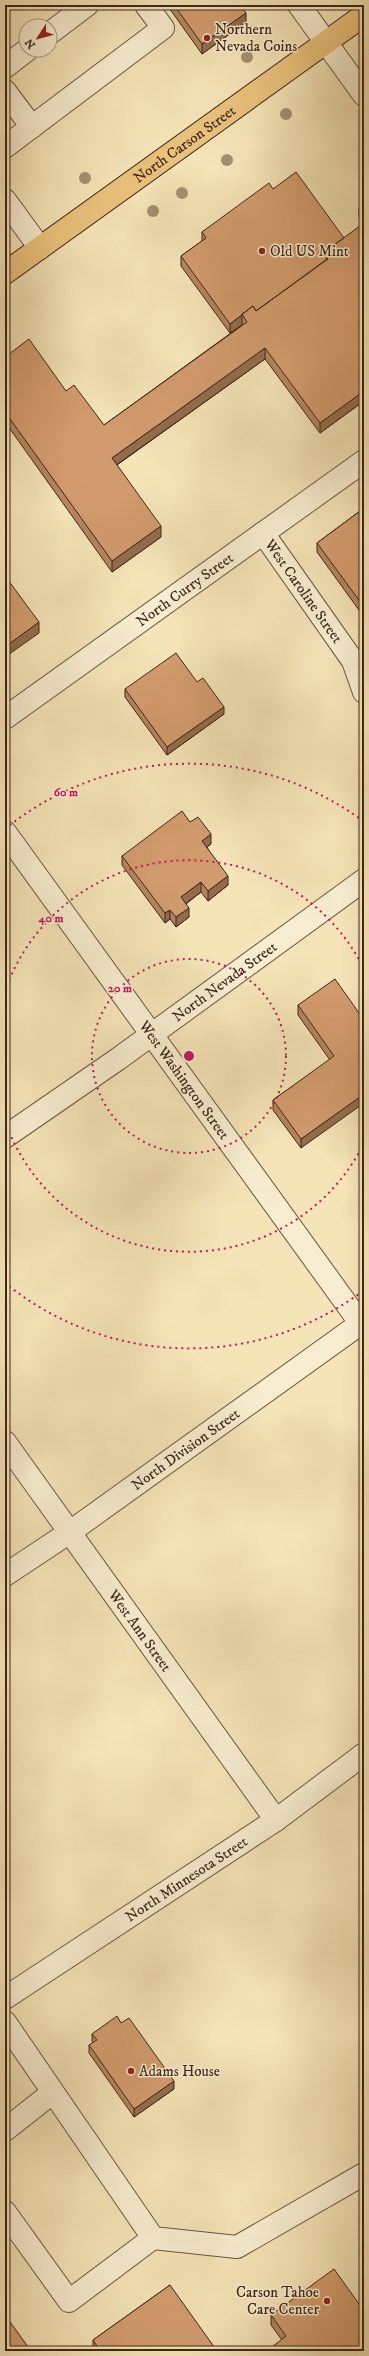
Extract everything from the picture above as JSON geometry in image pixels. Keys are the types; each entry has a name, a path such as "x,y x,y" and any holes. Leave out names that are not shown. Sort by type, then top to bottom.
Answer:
{"main road":[{"name":"North Carson Street","path":"5,273 364,15"}],"street":[{"path":"58,27 87,5"},
{"path":"5,147 163,28 146,5"},
{"path":"299,5 364,95"},
{"path":"5,67 18,57"},
{"path":"5,91 32,127"},
{"path":"5,200 40,248"},
{"name":"North Curry Street","path":"5,718 364,460"},
{"name":"West Caroline Street","path":"263,533 353,661 364,692"},
{"name":"West Washington Street","path":"5,832 151,1035 363,1324"},
{"name":"North Nevada Street","path":"5,1137 151,1035 364,880"},
{"name":"North Division Street","path":"5,1575 70,1532 363,1324"},
{"name":"West Ann Street","path":"5,1442 276,1820"},
{"name":"North Minnesota Street","path":"5,1998 276,1820 364,1754"},
{"path":"5,2022 52,2094 153,2238"},
{"path":"5,2130 52,2094"},
{"path":"5,2212 69,2301 153,2238 237,2247 362,2180"}],"building":[{"name":"Northern Nevada Coins","path":"174,5 240,5 246,13 202,44"},
{"path":"296,172 344,238 323,253 327,259 256,311 253,306 230,324 181,256 206,238 202,232 269,183 273,189"},
{"path":"364,204 364,215 359,208"},
{"path":"364,223 364,391 320,423 265,348 112,458 161,526 112,561 5,412 5,357 29,339 66,391 74,385 104,425 247,322 242,314 253,306 256,311 328,259 323,253"},
{"path":"364,508 364,607 317,543"},
{"path":"5,576 39,622 5,647"},
{"path":"176,653 197,682 203,678 224,707 167,747 125,689"},
{"path":"182,811 190,822 198,817 211,834 202,841 228,876 208,891 201,882 181,897 189,908 176,917 170,910 165,913 122,856"},
{"path":"335,979 364,1020 364,1094 301,1139 273,1100 334,1056 298,1005"},
{"name":"Adams House","path":"117,2016 121,2023 129,2018 174,2081 134,2109 89,2045 97,2040 92,2034"},
{"name":"Carson Tahoe Care Center","path":"334,2269 364,2311 364,2351 274,2351 272,2347 286,2336 271,2315"},
{"name":"Carson Tahoe Care Center","path":"170,2285 217,2351 90,2351 97,2346 93,2340"},
{"path":"5,2315 31,2351 5,2351"}],"place":[{"name":"Northern Nevada Coins","path":"207,38"},
{"name":"Old US Mint","path":"262,251"},
{"name":"Adams House","path":"131,2071"},
{"name":"Carson Tahoe Care Center","path":"327,2301"}]}
